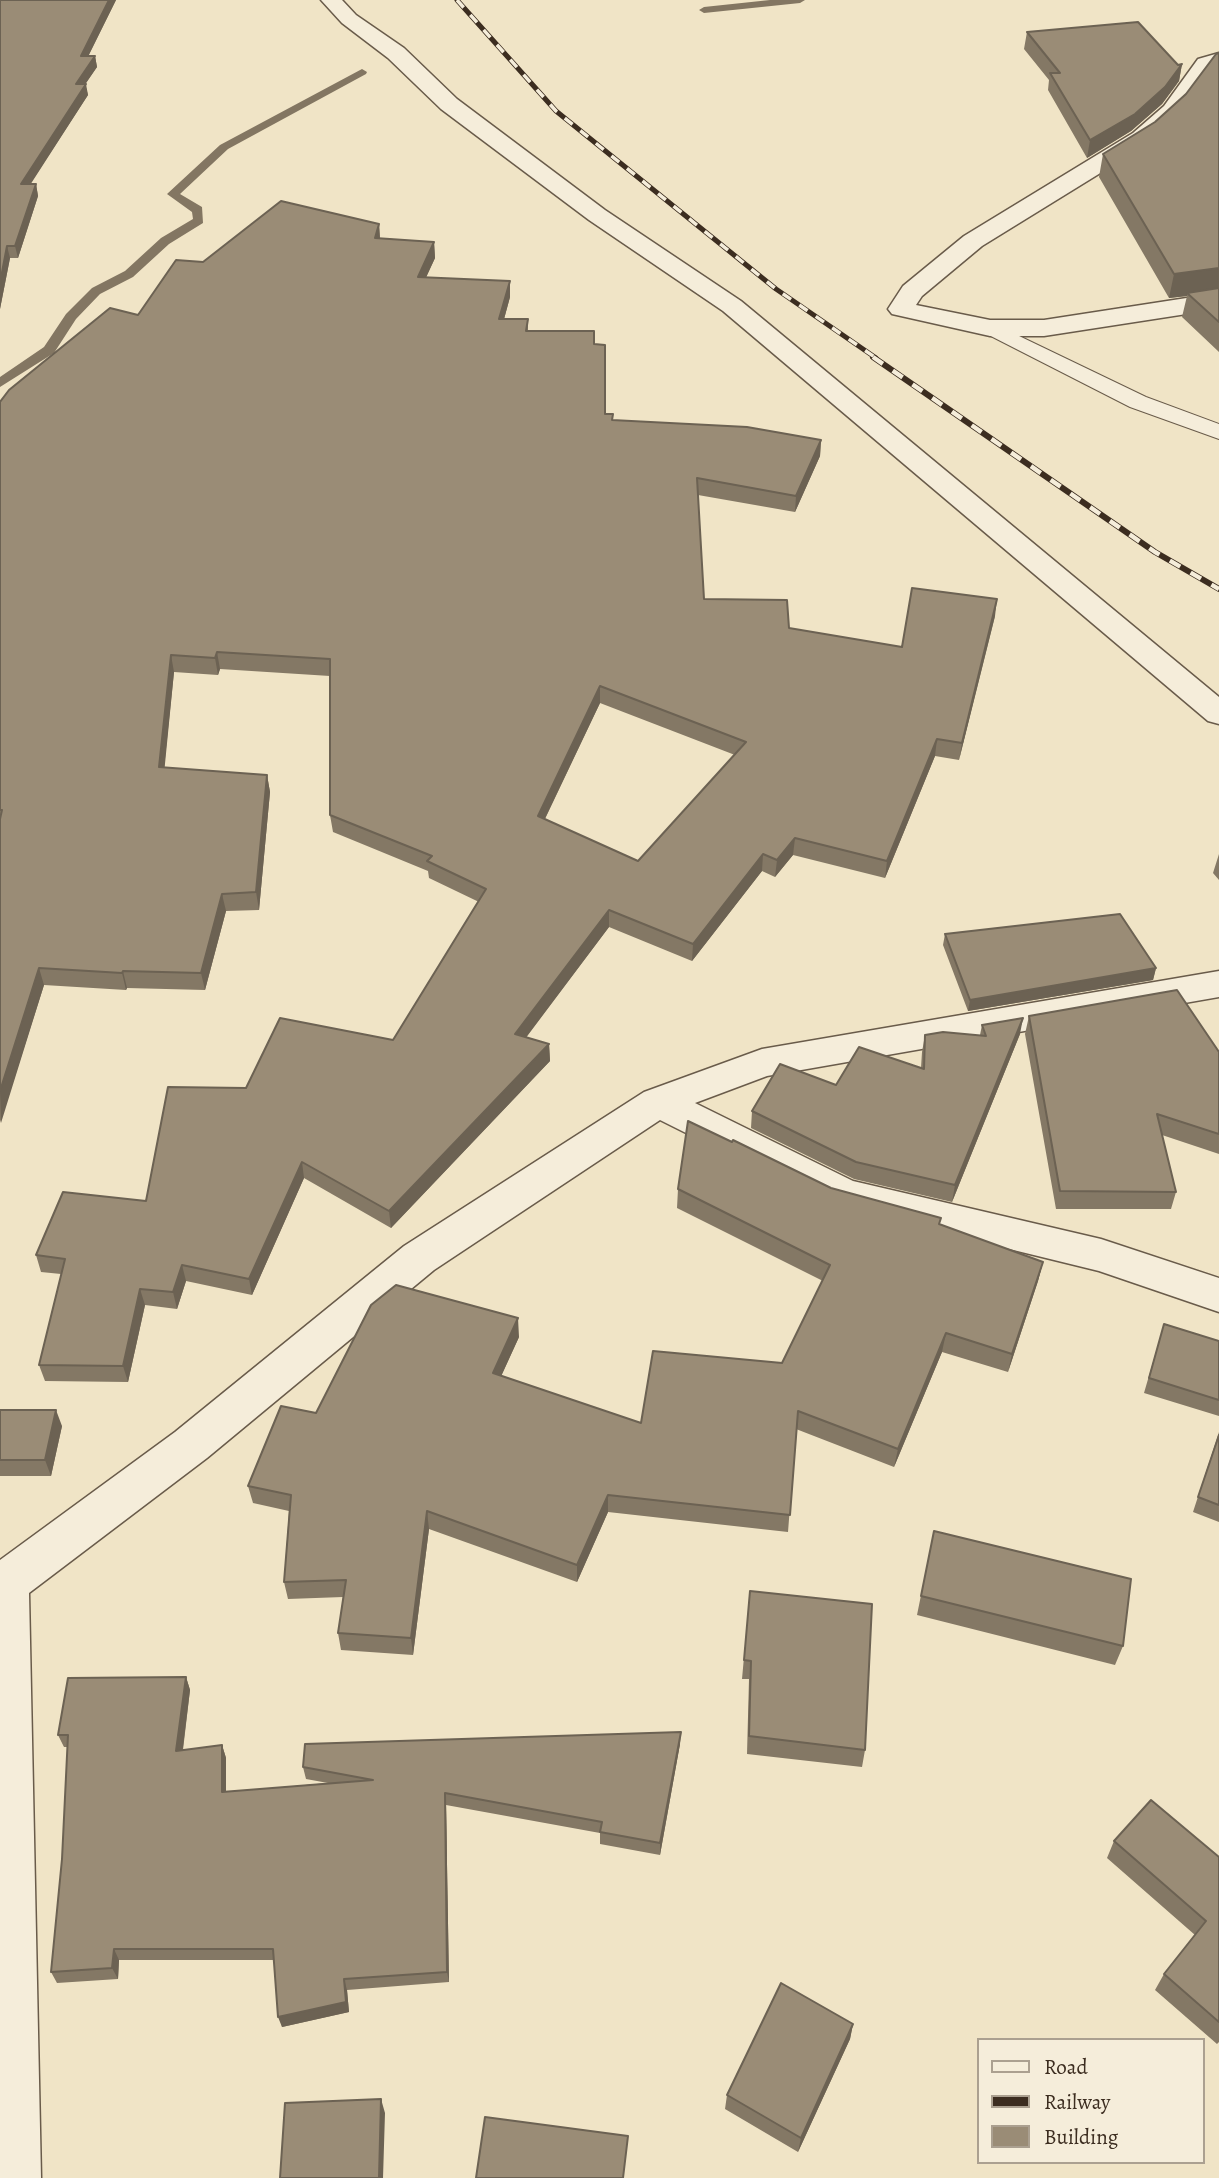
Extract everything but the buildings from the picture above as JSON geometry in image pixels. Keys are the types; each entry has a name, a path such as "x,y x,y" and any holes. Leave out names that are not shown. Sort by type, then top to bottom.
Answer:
{"street":[{"path":"331,0 349,19 396,53 449,104 597,215 732,306 1219,714"},
{"path":"1219,59 1206,64 1172,110 1141,138 973,241 912,291 901,309 989,328 1044,328 1219,300"},
{"path":"13,2178 3,1586 191,1445 419,1258 659,1102 762,1063 1219,984"},
{"path":"659,1102 844,1194 1101,1255 1219,1295"}],"lane":[{"path":"989,328 1138,402 1219,432"}],"waterway":[{"path":"704,10 800,0"},
{"path":"0,383 49,350 71,317 96,291 129,274 165,241 199,220 198,210 173,194 224,147 362,72"}],"railway":[{"path":"457,0 556,111 776,289 876,358"},
{"path":"873,357 1155,552 1219,589"}]}
